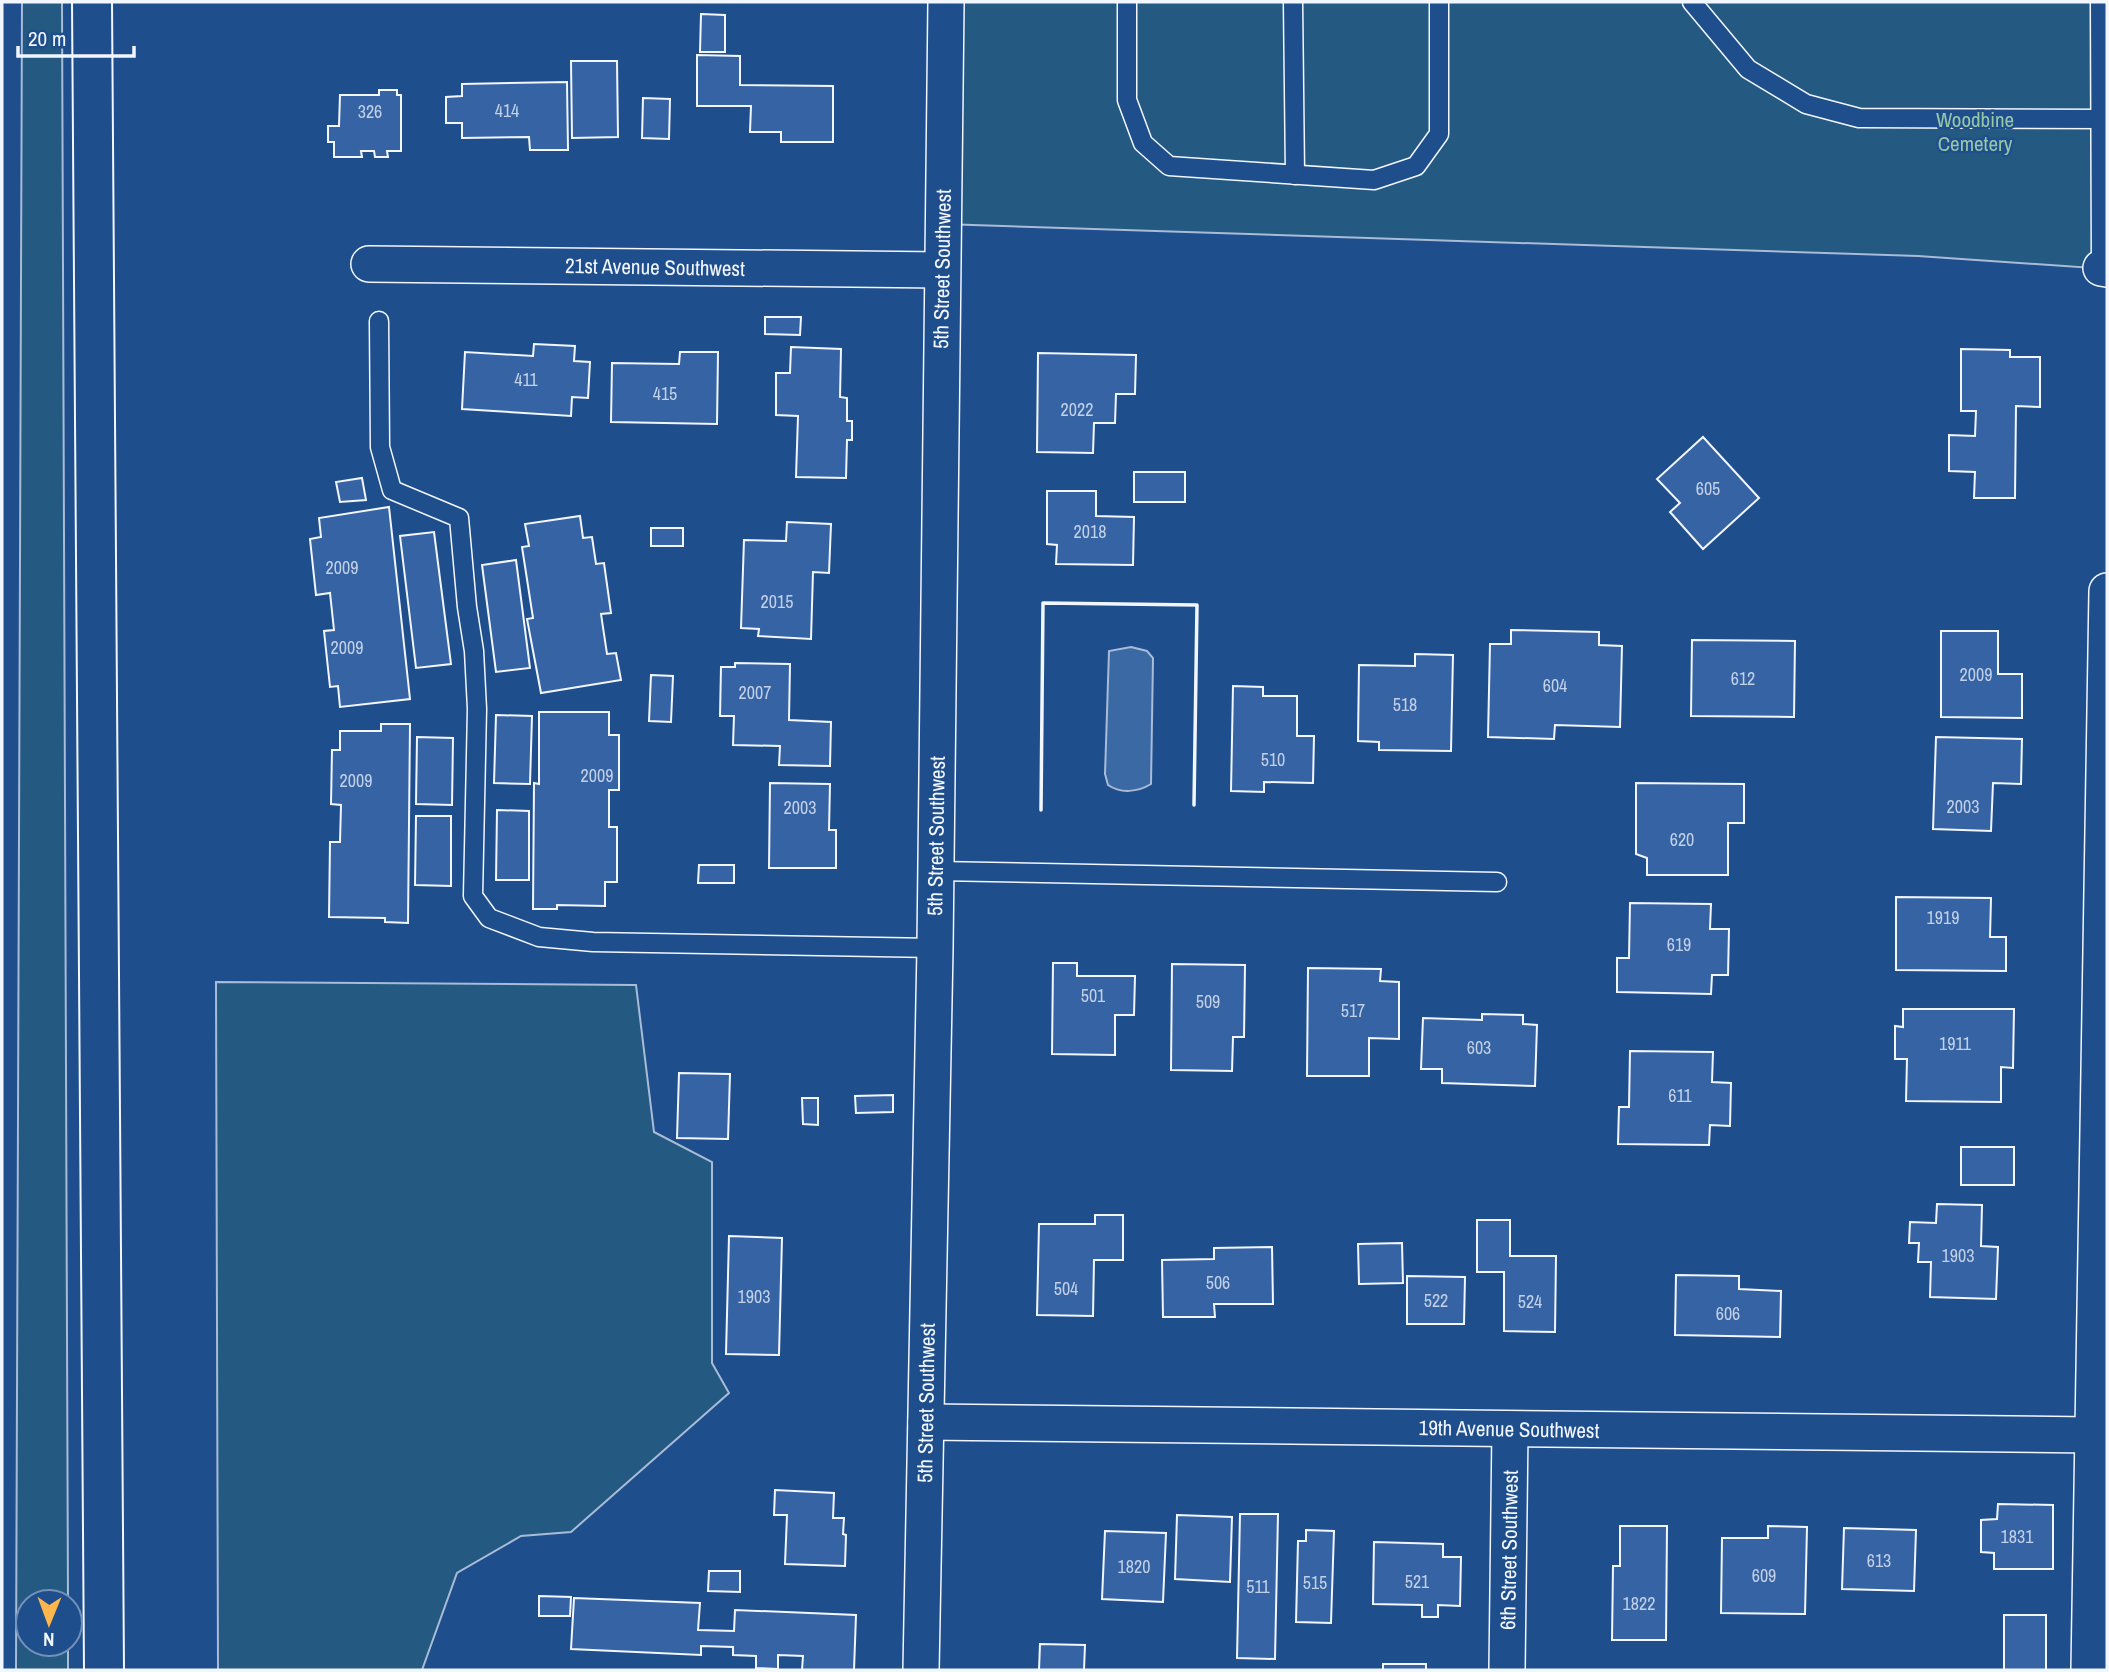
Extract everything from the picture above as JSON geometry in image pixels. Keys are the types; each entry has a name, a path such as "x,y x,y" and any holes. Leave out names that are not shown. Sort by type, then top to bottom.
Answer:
{"highway":[{"path":"92,2 104,1670"}],"street":[{"name":"5th Street Southwest","path":"921,1670 935,948 946,2"},
{"name":"21st Avenue Southwest","path":"369,264 942,270"},
{"path":"2089,1670 2107,591"},
{"name":"19th Avenue Southwest","path":"926,1422 2092,1435"},
{"name":"6th Street Southwest","path":"1507,1670 1510,1429"}],"lane":[{"path":"1127,2 1127,100 1143,143 1169,166 1374,180 1416,166 1439,134 1439,2"},
{"path":"1293,2 1295,175"},
{"path":"1692,2 1748,69 1806,104 1859,118 2103,119"},
{"path":"2101,2 2104,269"},
{"path":"379,321 380,447 392,491 459,518 474,651 477,709 473,895 489,918 539,937 593,942 935,948"},
{"path":"936,872 1497,882"}],"green space":[{"path":"22,2 62,2 68,1588 16,1588"},
{"name":"Woodbine Cemetery","path":"946,2 2107,2 2107,269 1918,256 943,224"},
{"path":"216,982 636,985 654,1132 712,1162 712,1363 729,1393 571,1532 521,1536 457,1573 422,1670 218,1670"},
{"path":"16,1658 68,1658 68,1670 16,1670"}],"shaded area":[{"path":"1131,647 1147,651 1153,658 1151,784 1141,789 1124,791 1108,785 1105,774 1109,651"}],"building":[{"path":"701,14 725,15 725,52 700,52"},
{"path":"697,55 740,56 740,85 833,86 833,142 781,142 781,132 750,132 751,106 697,106"},
{"path":"571,61 617,61 618,137 572,138"},
{"path":"567,82 568,150 530,150 529,137 462,138 462,123 446,123 446,97 462,96 462,84"},
{"path":"379,90 397,90 397,95 401,95 401,151 387,151 388,157 375,157 374,151 361,151 362,157 334,157 334,142 328,142 328,126 339,126 340,95 379,95"},
{"path":"643,98 670,99 669,139 642,138"},
{"path":"765,317 801,317 800,335 765,334"},
{"path":"534,344 575,346 574,361 590,362 588,398 572,397 571,416 462,409 465,352 533,356"},
{"path":"791,347 841,349 840,397 847,398 847,421 852,421 852,440 847,440 846,478 796,477 798,416 776,415 776,373 790,373"},
{"path":"1961,349 2010,350 2010,357 2040,357 2040,407 2016,406 2015,498 1974,498 1975,472 1949,471 1949,435 1975,436 1976,411 1961,411"},
{"path":"680,352 718,352 717,424 611,422 612,363 679,364"},
{"path":"1038,353 1136,355 1135,394 1116,394 1115,423 1094,423 1093,453 1037,452"},
{"path":"1703,437 1759,498 1703,549 1670,512 1680,503 1657,479"},
{"path":"1134,472 1185,472 1185,502 1134,502"},
{"path":"362,478 366,500 340,502 336,482"},
{"path":"1047,491 1096,491 1096,516 1134,517 1133,565 1056,564 1057,545 1047,544"},
{"path":"389,507 410,699 340,707 338,686 330,687 324,631 334,630 330,593 316,595 310,539 321,537 319,518"},
{"path":"580,516 583,538 592,537 596,564 604,563 611,613 601,614 607,654 616,653 621,680 541,693 527,619 533,618 522,547 529,546 525,524"},
{"path":"787,522 831,524 829,573 813,572 811,639 758,636 759,629 741,628 744,540 786,541"},
{"path":"651,528 683,528 683,546 651,546"},
{"path":"434,532 451,664 416,668 400,536"},
{"path":"516,560 530,668 496,672 482,565"},
{"path":"1511,630 1599,632 1599,645 1622,646 1620,727 1555,725 1554,739 1488,737 1490,644 1511,644"},
{"path":"1941,631 1998,631 1998,674 2022,674 2022,718 1941,717"},
{"path":"1692,640 1795,641 1794,717 1691,716"},
{"path":"1415,654 1453,655 1451,751 1379,750 1379,742 1358,741 1359,665 1415,666"},
{"path":"735,663 790,664 789,720 831,722 830,766 779,765 780,746 733,745 734,716 720,716 721,667 735,667"},
{"path":"651,675 673,676 671,722 649,721"},
{"path":"1233,686 1263,687 1263,696 1297,696 1297,736 1314,736 1313,783 1264,782 1264,792 1231,791"},
{"path":"539,712 609,712 609,735 619,735 619,790 609,790 609,827 617,827 617,882 605,882 605,906 557,905 557,909 533,909 534,783 539,784"},
{"path":"496,715 532,716 530,784 494,783"},
{"path":"381,724 410,724 408,923 385,922 385,918 329,917 330,842 340,842 341,805 331,804 332,750 340,750 340,731 381,731"},
{"path":"417,737 453,738 452,805 416,804"},
{"path":"1936,737 2022,739 2021,784 1993,783 1991,831 1933,829"},
{"path":"770,783 830,784 829,830 836,830 836,868 769,868"},
{"path":"1636,783 1744,784 1744,823 1728,823 1728,875 1647,875 1647,858 1636,854"},
{"path":"497,810 529,811 529,880 496,880"},
{"path":"416,816 451,816 451,886 415,885"},
{"path":"699,865 734,865 734,883 698,883"},
{"path":"1896,897 1991,898 1990,937 2006,937 2006,971 1896,970"},
{"path":"1630,903 1711,904 1710,929 1729,929 1728,975 1712,975 1711,994 1617,992 1617,958 1629,958"},
{"path":"1053,963 1077,963 1077,976 1135,976 1134,1015 1115,1015 1115,1055 1052,1054"},
{"path":"1172,964 1245,965 1244,1037 1233,1037 1232,1071 1171,1070"},
{"path":"1308,968 1381,969 1380,981 1399,982 1399,1039 1369,1038 1369,1076 1307,1076"},
{"path":"1903,1009 2014,1009 2013,1068 2001,1067 2001,1102 1906,1101 1907,1059 1895,1059 1895,1026 1903,1027"},
{"path":"1482,1014 1523,1015 1523,1024 1537,1025 1535,1086 1442,1083 1442,1069 1421,1069 1423,1018 1482,1020"},
{"path":"1630,1051 1713,1052 1712,1082 1731,1083 1730,1126 1710,1125 1709,1145 1618,1144 1619,1107 1629,1107"},
{"path":"679,1073 730,1074 728,1139 677,1138"},
{"path":"893,1095 893,1112 856,1113 855,1096"},
{"path":"802,1098 818,1098 818,1125 803,1124"},
{"path":"1961,1147 2014,1147 2014,1185 1961,1185"},
{"path":"1937,1204 1982,1205 1981,1246 1998,1247 1996,1299 1930,1297 1931,1262 1918,1262 1919,1243 1909,1243 1910,1222 1936,1223"},
{"path":"1095,1215 1123,1215 1123,1260 1094,1260 1093,1316 1037,1315 1039,1224 1095,1224"},
{"path":"1477,1220 1510,1220 1510,1256 1556,1256 1555,1332 1504,1331 1504,1272 1477,1272"},
{"path":"729,1236 782,1238 779,1355 726,1354"},
{"path":"1402,1243 1403,1283 1359,1284 1358,1244"},
{"path":"1272,1247 1273,1304 1214,1304 1215,1317 1163,1317 1162,1260 1214,1259 1214,1248"},
{"path":"1676,1275 1739,1276 1739,1289 1781,1291 1780,1337 1675,1335"},
{"path":"1407,1276 1465,1277 1464,1324 1407,1324"},
{"path":"775,1490 834,1493 833,1518 844,1518 845,1566 785,1564 787,1515 774,1515"},
{"path":"1998,1504 2053,1505 2053,1569 1994,1569 1994,1553 1981,1552 1981,1520 1997,1519"},
{"path":"1240,1514 1278,1514 1275,1659 1237,1658"},
{"path":"1177,1515 1232,1517 1230,1582 1175,1579"},
{"path":"1620,1526 1667,1526 1666,1640 1612,1640 1613,1566 1620,1566"},
{"path":"1768,1526 1807,1527 1805,1614 1721,1613 1722,1538 1768,1538"},
{"path":"1844,1528 1916,1530 1914,1591 1842,1589"},
{"path":"1306,1530 1334,1531 1331,1623 1296,1622 1298,1541 1306,1541"},
{"path":"1105,1531 1166,1533 1163,1602 1102,1599"},
{"path":"1374,1542 1443,1544 1443,1557 1461,1557 1460,1606 1438,1605 1438,1617 1422,1617 1422,1605 1373,1604"},
{"path":"709,1571 740,1571 740,1592 708,1591"},
{"path":"539,1596 571,1597 570,1616 539,1616"},
{"path":"574,1598 700,1603 698,1630 734,1631 735,1610 856,1615 854,1670 802,1670 803,1656 778,1655 778,1669 756,1668 756,1656 733,1655 733,1647 701,1646 701,1655 571,1649"},
{"path":"2004,1615 2046,1615 2046,1670 2004,1670"},
{"path":"1040,1644 1085,1645 1084,1670 1039,1670"},
{"path":"1383,1664 1426,1664 1426,1670 1383,1670"}],"wall":[{"path":"1041,810 1043,603 1197,605 1194,805"}]}
